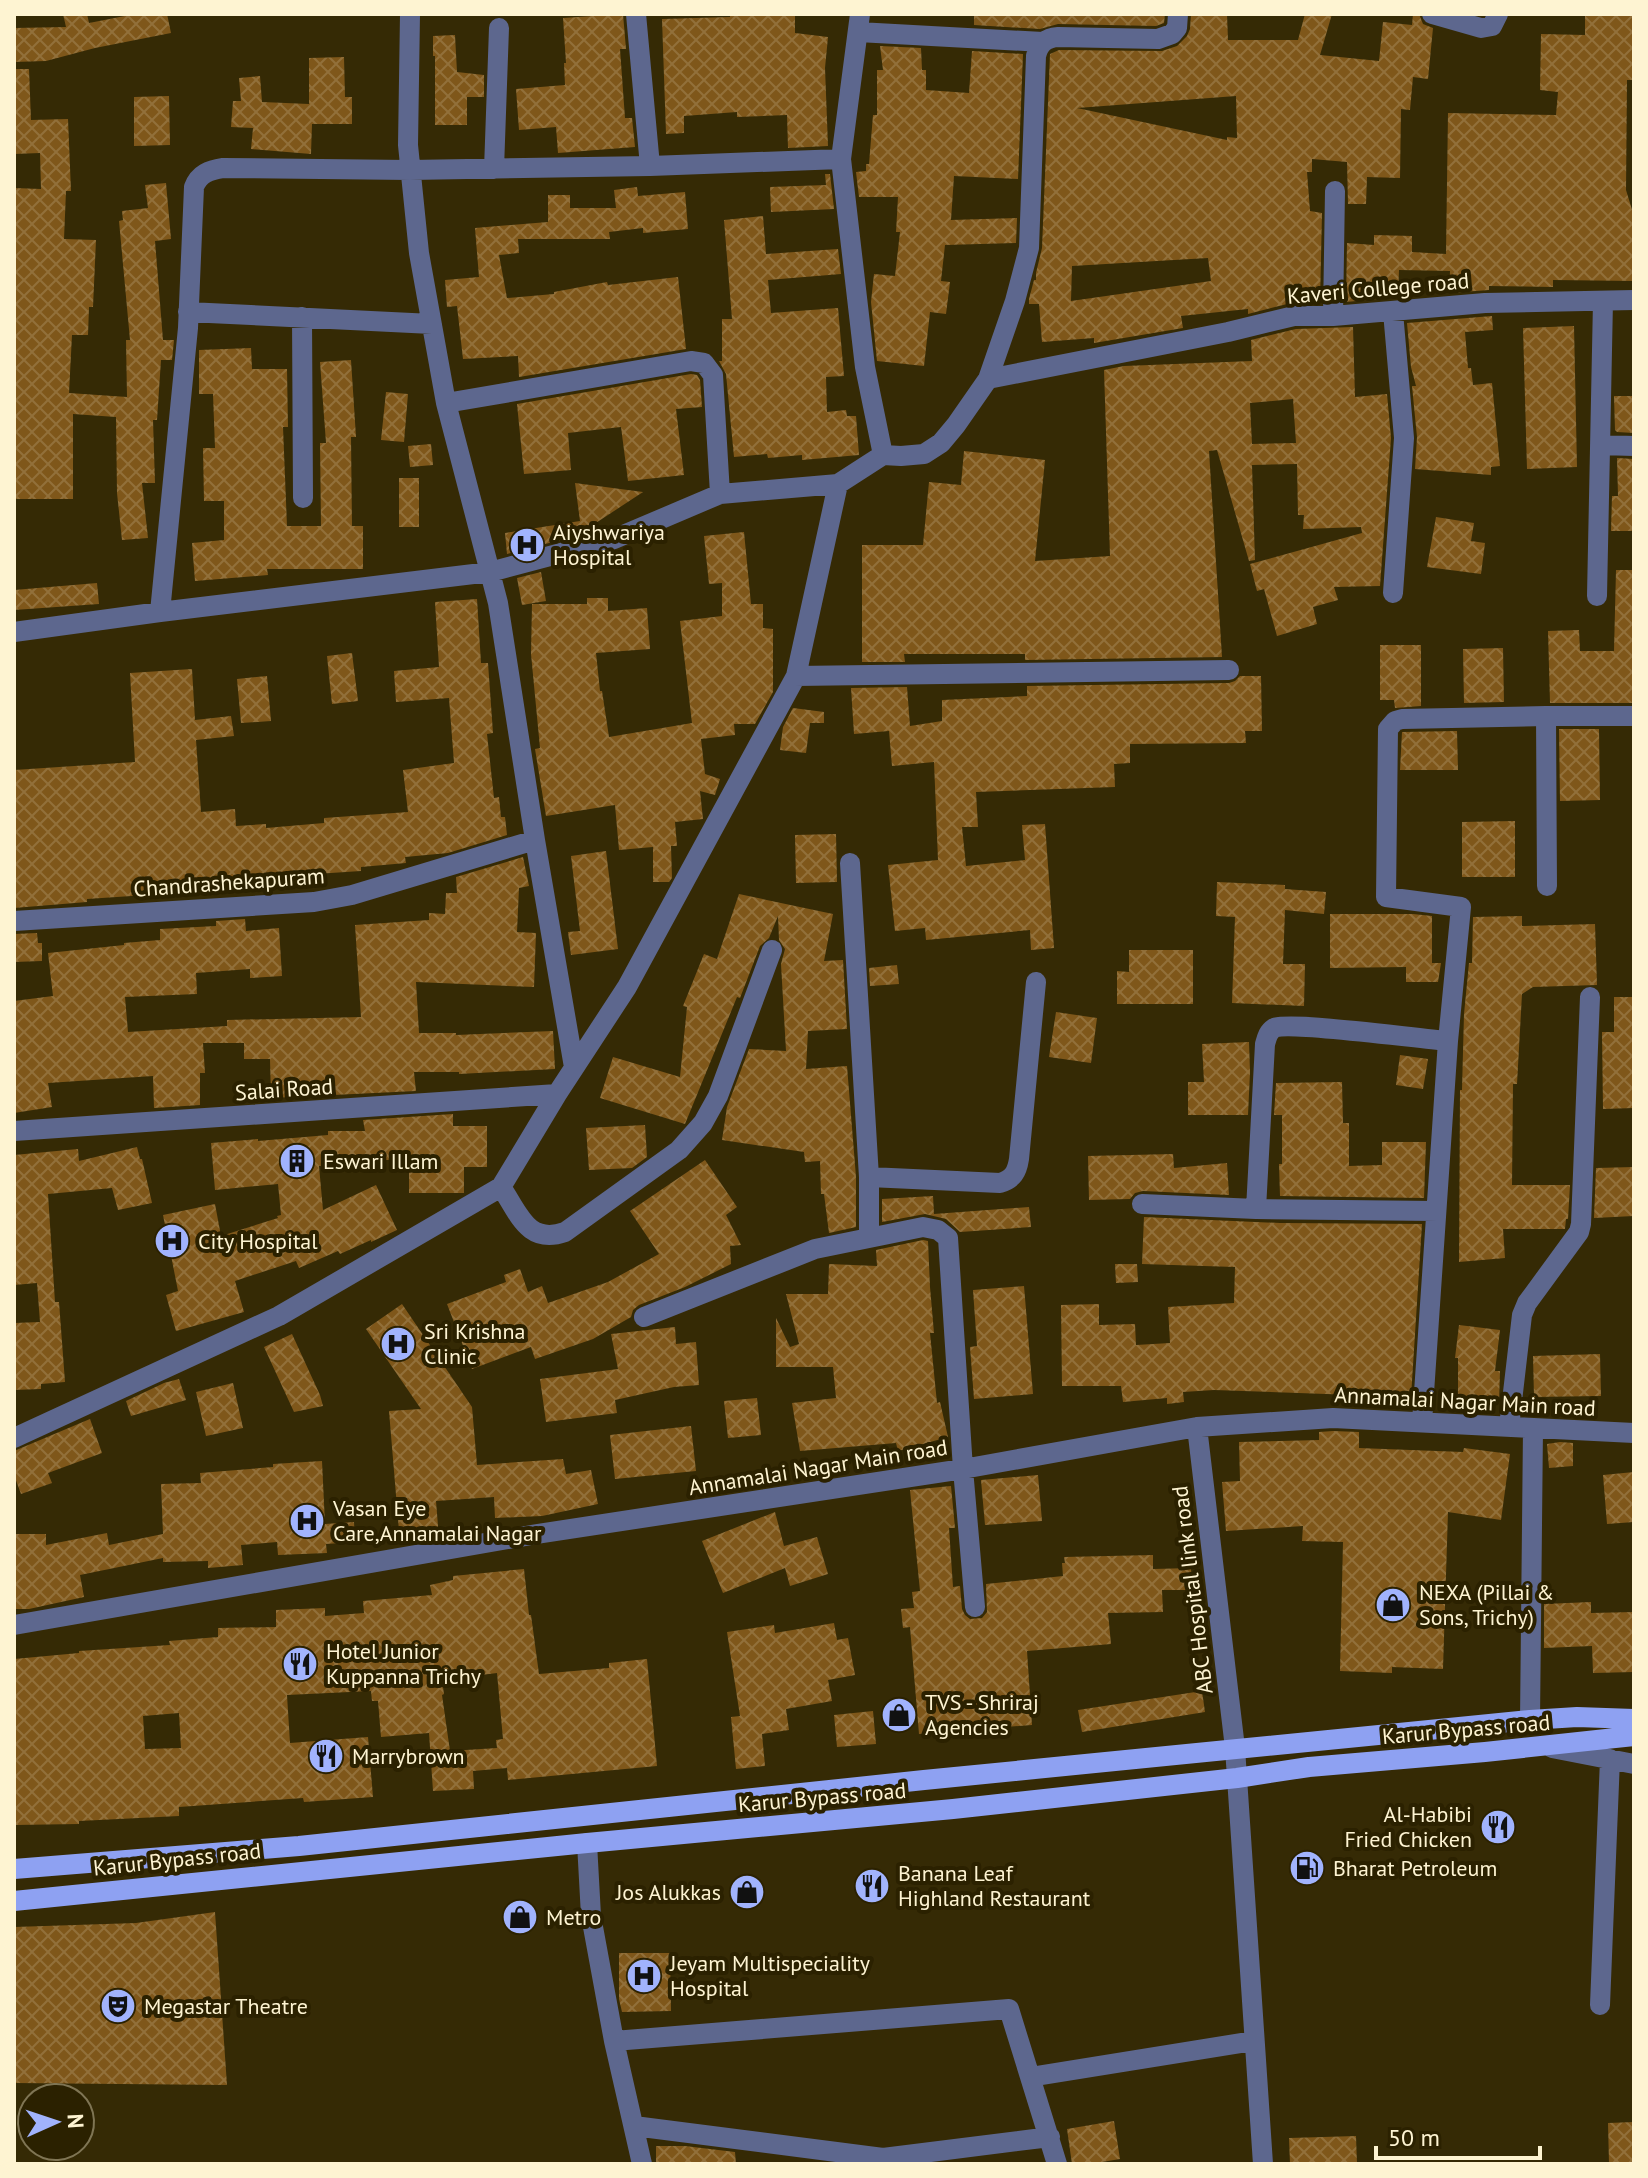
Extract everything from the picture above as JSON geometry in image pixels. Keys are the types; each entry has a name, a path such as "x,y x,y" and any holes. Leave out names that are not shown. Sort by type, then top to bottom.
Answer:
{"main road":[{"name":"Karur Bypass road","path":"14,1869 299,1846 1530,1720 1577,1717 1634,1719"},
{"name":"Karur Bypass road","path":"14,1901 953,1809 1237,1778 1309,1767 1634,1736"}],"street":[{"path":"410,14 408,145 419,253 446,403 498,603 574,1067"},
{"path":"636,14 650,166"},
{"path":"14,632 490,572 614,539 720,494 838,484 883,455 924,454 941,443 988,379 1015,301 1029,248 1038,47 1049,37 1166,37 1177,28 1178,14"},
{"path":"1432,14 1481,28 1492,26 1498,14"},
{"path":"883,455 865,367 841,159 859,23 1043,42"},
{"path":"494,169 499,28"},
{"path":"160,612 188,312 194,187 203,173 223,168 494,169 841,159"},
{"path":"1333,316 1335,191"},
{"name":"Kaveri College road","path":"988,379 1294,316 1393,312 1485,303 1634,300"},
{"path":"1597,596 1603,301"},
{"path":"188,312 432,324"},
{"path":"1393,312 1404,438 1393,593"},
{"path":"302,317 303,498"},
{"path":"446,403 691,361 704,363 713,375 720,494"},
{"path":"1600,445 1634,446"},
{"path":"14,1438 279,1316 501,1187 627,987 796,676 838,484"},
{"path":"796,676 1229,670"},
{"path":"1546,716 1547,886"},
{"path":"1422,1422 1448,1041 1461,907 1386,897 1388,729 1395,721 1402,719 1634,716"},
{"name":"Chandrashekapuram","path":"14,921 314,902 352,895 535,840"},
{"path":"850,863 869,1177 869,1236"},
{"path":"501,1187 530,1230 544,1236 554,1236 565,1232 679,1150 703,1123 718,1096 772,950"},
{"path":"869,1177 1000,1183 1013,1176 1018,1169 1036,982"},
{"path":"1509,1427 1524,1308 1579,1232 1581,1224 1590,997"},
{"path":"1256,1209 1265,1044 1269,1032 1283,1026 1448,1041"},
{"name":"Salai Road","path":"14,1131 557,1094"},
{"path":"1142,1204 1436,1211"},
{"path":"644,1317 815,1249 923,1227 938,1230 948,1238 975,1607"},
{"name":"Annamalai Nagar Main road","path":"14,1625 537,1534 963,1469 1197,1427 1333,1418 1634,1433"},
{"name":"ABC Hospital link road","path":"1197,1427 1235,1748 1263,2164"},
{"path":"1530,1720 1533,1428"},
{"path":"1540,1747 1634,1764"},
{"path":"1600,2005 1610,1759"},
{"path":"587,1843 591,1916 614,2041 642,2164"},
{"path":"614,2041 1009,2009 1057,2164"},
{"path":"1030,2077 1254,2041"},
{"path":"634,2126 883,2161 1050,2137"}],"building":[{"path":"63,14 87,14 89,23 135,14 167,14 171,33 46,61 14,62 14,28 66,27"},
{"path":"623,14 626,49 620,49 625,118 632,118 635,147 558,153 556,127 519,130 516,89 565,85 563,18"},
{"path":"730,14 795,14 795,33 828,37 825,68 828,146 788,148 787,115 737,117 737,112 684,116 684,133 666,134 662,19 730,17"},
{"path":"974,14 1165,14 1164,23 1156,26 1058,24 1040,29 974,25"},
{"path":"1191,14 1227,14 1228,40 1298,40 1305,14 1332,14 1320,55 1379,61 1383,22 1412,25 1413,14 1419,14 1423,24 1433,28 1428,79 1413,77 1410,110 1401,109 1400,178 1367,177 1366,204 1348,204 1347,162 1312,159 1312,172 1307,172 1310,211 1322,213 1320,303 1291,303 1248,314 1248,309 1181,316 1183,328 1094,343 1094,338 1042,342 1039,304 1029,304 1029,299 1042,248 1050,54 1059,50 1162,51 1177,46 1190,29","holes":["1236,96 1237,138 1227,137 1227,140 1077,108","1208,258 1211,281 1071,301 1072,266"]},
{"path":"1585,14 1634,14 1634,80 1627,80 1626,190 1634,216 1634,281 1553,280 1553,287 1489,286 1489,290 1449,293 1450,271 1399,270 1398,297 1346,302 1347,243 1374,245 1374,235 1412,236 1412,252 1446,254 1448,113 1556,115 1558,92 1540,90 1541,34 1585,35"},
{"path":"455,35 457,72 484,75 484,97 467,97 467,125 435,125 433,36"},
{"path":"880,46 921,48 926,90 969,93 972,51 1023,54 1018,179 954,176 951,220 1017,218 1016,243 945,245 941,281 950,282 946,314 930,312 924,366 877,361 871,302 874,274 895,276 900,232 896,232 898,197 859,197 856,172 866,171 866,164 869,164 873,115 877,115 877,70 883,70"},
{"path":"344,57 345,97 352,97 352,124 312,124 311,154 251,149 253,128 231,127 233,101 241,101 239,78 260,76 262,102 309,104 309,58"},
{"path":"14,69 29,69 31,120 68,119 71,191 66,191 64,239 96,240 93,307 89,307 88,335 72,335 69,393 127,397 126,340 130,340 119,221 123,220 122,211 148,208 145,185 166,183 171,239 155,241 163,340 174,340 172,360 161,360 157,420 153,420 155,483 142,483 148,538 122,540 117,493 116,417 73,414 73,499 14,499 14,188 41,189 40,153 14,154"},
{"path":"169,96 170,145 134,146 134,97"},
{"path":"825,174 830,174 834,209 771,212 770,187 826,185"},
{"path":"637,187 638,196 685,192 688,229 643,233 643,228 609,232 610,239 518,239 519,253 499,255 507,298 554,294 607,282 608,285 678,277 686,349 519,377 518,356 463,359 457,306 447,307 445,280 479,277 475,228 548,222 548,195 570,195 570,208 616,208 614,190"},
{"path":"763,216 766,254 838,249 841,274 768,280 771,313 838,308 844,376 826,377 827,412 846,410 847,416 856,416 859,455 802,460 802,455 734,457 726,374 719,361 722,361 722,319 732,319 724,220"},
{"path":"1492,316 1493,330 1465,332 1468,368 1471,368 1473,385 1492,383 1500,466 1491,467 1491,475 1415,469 1417,437 1412,386 1416,386 1407,323"},
{"path":"1574,326 1577,467 1527,469 1523,328"},
{"path":"1353,327 1355,397 1387,394 1391,438 1380,586 1334,587 1338,600 1313,607 1317,624 1277,636 1264,589 1257,591 1250,564 1362,533 1361,527 1303,529 1304,515 1298,515 1297,464 1252,465 1255,560 1249,561 1217,450 1209,451 1222,657 1025,660 1025,654 904,654 905,662 862,662 862,545 923,545 929,482 961,485 964,451 1045,460 1035,561 1110,556 1104,370 1124,366 1252,361 1251,340 1296,329","holes":["1293,399 1296,443 1252,444 1250,403"]},
{"path":"251,348 252,369 287,369 288,427 283,427 287,526 321,526 320,443 326,443 320,362 351,360 356,437 351,437 352,526 363,526 363,569 267,569 268,575 195,581 192,543 224,540 224,501 204,501 203,448 215,448 213,394 199,394 199,350"},
{"path":"697,375 700,380 702,407 676,409 684,475 628,481 621,427 568,433 571,470 524,474 517,404"},
{"path":"386,392 408,394 404,442 381,440"},
{"path":"1614,396 1634,396 1634,433 1615,430"},
{"path":"431,444 433,465 410,467 408,446"},
{"path":"1617,458 1634,459 1634,531 1611,531 1612,496 1618,496"},
{"path":"399,478 419,478 419,527 399,527"},
{"path":"575,483 643,492 576,536 507,554 505,533 580,521"},
{"path":"1436,517 1474,523 1471,541 1485,543 1481,574 1427,567"},
{"path":"744,532 751,604 763,604 763,628 773,629 773,692 755,724 734,724 735,735 701,739 705,774 720,779 715,795 700,791 703,819 675,822 677,846 671,846 672,878 669,882 653,882 653,847 619,850 615,805 546,816 535,749 540,748 531,654 532,604 587,604 587,598 608,598 608,611 647,608 650,649 596,653 609,737 692,723 680,621 722,616 722,583 709,584 704,536"},
{"path":"1616,570 1634,570 1634,703 1550,703 1548,631 1579,630 1580,651 1614,651"},
{"path":"541,572 546,601 522,605 517,578"},
{"path":"97,583 99,604 14,610 14,590"},
{"path":"477,599 481,663 488,663 493,733 487,734 494,798 499,797 507,835 448,853 405,857 406,863 361,867 361,871 270,877 191,887 191,892 14,908 14,770 135,762 130,673 192,669 195,720 231,716 234,736 196,740 201,812 235,809 236,826 266,824 266,828 324,823 324,818 408,812 403,770 454,763 449,698 396,702 394,671 439,667 435,602"},
{"path":"1380,645 1421,645 1421,706 1395,708 1394,700 1380,700"},
{"path":"1503,648 1504,702 1464,703 1463,649"},
{"path":"352,653 358,701 332,704 327,656"},
{"path":"267,676 271,721 241,723 237,679"},
{"path":"1240,676 1261,676 1262,731 1245,731 1246,743 1130,744 1130,763 1114,764 1115,787 976,792 978,827 962,827 966,866 1025,860 1022,825 1045,824 1054,948 1031,950 1030,930 926,940 925,928 895,931 888,865 938,860 934,762 892,766 889,731 854,734 851,688 907,687 910,726 942,721 942,700 1027,696 1027,686 1229,683"},
{"path":"793,708 824,712 824,723 810,723 806,753 780,750 783,727"},
{"path":"1559,729 1599,729 1600,800 1560,801"},
{"path":"1457,731 1458,770 1400,770 1402,732"},
{"path":"1515,821 1515,877 1462,877 1462,822"},
{"path":"836,834 837,882 796,883 795,835"},
{"path":"606,851 618,949 571,955 568,932 580,931 571,856"},
{"path":"523,857 529,886 519,888 517,932 536,933 534,987 416,982 419,1033 456,1035 553,1031 555,1069 459,1074 414,1072 416,1091 271,1098 270,1059 244,1059 244,1043 203,1043 205,1073 200,1073 200,1105 154,1108 153,1076 48,1083 52,1107 14,1113 14,1001 53,996 48,953 160,940 160,929 216,926 216,921 245,919 246,931 279,928 282,976 250,978 250,969 196,973 197,994 125,997 128,1032 227,1026 227,1020 361,1017 355,925 429,920 429,913 445,914 446,893 457,893 456,877"},
{"path":"1217,882 1285,885 1285,889 1326,892 1324,914 1285,910 1283,964 1305,964 1304,1006 1232,1003 1235,917 1216,916"},
{"path":"739,894 833,914 824,961 843,960 847,1029 808,1031 806,1069 847,1066 856,1177 856,1227 829,1233 824,1194 821,1194 820,1161 805,1162 804,1152 722,1140 727,1107 749,1049 786,1051 781,964 785,949 779,940 778,916 769,938 760,946 740,998 737,997 685,1124 600,1098 613,1057 680,1077 687,1007 683,1006 704,954 717,959"},
{"path":"1330,914 1432,916 1432,963 1441,963 1438,982 1406,982 1406,967 1330,968"},
{"path":"1522,916 1522,926 1595,924 1597,985 1533,987 1522,994 1517,1084 1513,1084 1512,1185 1570,1185 1568,1219 1565,1229 1503,1229 1505,1258 1459,1262 1460,1090 1464,1014 1469,963 1472,963 1473,917"},
{"path":"37,933 38,943 42,943 42,961 14,962 14,934"},
{"path":"1129,950 1193,950 1193,1004 1117,1004 1117,971 1129,972"},
{"path":"897,965 899,984 870,986 869,968"},
{"path":"1614,997 1632,997 1634,1108 1603,1109 1602,1032 1614,1032"},
{"path":"1056,1012 1097,1018 1091,1063 1049,1057"},
{"path":"1249,1042 1248,1115 1188,1115 1188,1082 1204,1082 1202,1044"},
{"path":"1400,1055 1428,1059 1423,1089 1396,1085"},
{"path":"1342,1082 1343,1123 1349,1123 1349,1166 1382,1165 1382,1142 1426,1142 1424,1198 1280,1196 1282,1115 1274,1115 1276,1083"},
{"path":"453,1114 453,1126 487,1126 487,1167 464,1167 464,1193 409,1193 409,1170 421,1164 409,1164 409,1158 365,1162 367,1165 319,1166 323,1210 376,1185 397,1230 299,1268 296,1261 235,1281 244,1312 176,1331 166,1295 178,1291 163,1215 215,1204 221,1236 281,1215 278,1184 215,1190 211,1143 328,1135 328,1131 365,1131 363,1120"},
{"path":"645,1125 647,1157 632,1168 589,1170 586,1128"},
{"path":"137,1147 152,1203 118,1210 112,1188 48,1194 55,1302 59,1302 65,1382 41,1384 41,1389 14,1390 14,1323 40,1322 37,1283 14,1285 14,1155 78,1149 79,1161"},
{"path":"1173,1154 1174,1168 1227,1163 1229,1195 1143,1191 1135,1193 1130,1199 1089,1200 1088,1156"},
{"path":"705,1160 737,1207 726,1215 741,1245 730,1246 731,1264 639,1305 631,1317 593,1339 535,1359 531,1347 472,1369 447,1304 506,1282 504,1275 520,1269 528,1292 542,1286 548,1303 608,1282 659,1254 630,1211"},
{"path":"1634,1167 1634,1216 1594,1218 1596,1168"},
{"path":"933,1196 934,1214 1029,1207 1031,1227 960,1232 946,1219 925,1214 882,1222 882,1199"},
{"path":"1144,1217 1280,1223 1422,1224 1411,1397 1214,1390 1183,1392 1184,1402 1167,1404 1167,1398 1123,1402 1121,1386 1062,1386 1061,1305 1099,1304 1099,1325 1135,1324 1136,1345 1170,1343 1168,1307 1234,1303 1235,1267 1142,1264"},
{"path":"928,1241 934,1333 930,1333 937,1403 940,1402 948,1437 898,1451 896,1443 800,1451 792,1403 836,1398 833,1367 776,1367 776,1318 790,1347 799,1344 786,1294 828,1294 829,1264 877,1266 876,1250"},
{"path":"1115,1264 1137,1264 1138,1282 1116,1283"},
{"path":"1024,1286 1033,1394 974,1399 970,1347 977,1346 973,1290"},
{"path":"402,1304 472,1407 477,1465 563,1459 566,1474 591,1470 598,1504 542,1516 495,1518 494,1497 436,1501 439,1538 400,1543 389,1411 421,1409 366,1329"},
{"path":"1459,1325 1500,1330 1495,1371 1500,1371 1499,1403 1458,1403 1458,1358 1455,1358"},
{"path":"675,1327 676,1344 696,1342 699,1385 674,1387 615,1400 617,1413 546,1422 540,1379 618,1369 611,1334"},
{"path":"292,1334 323,1406 294,1412 264,1347"},
{"path":"1600,1354 1601,1396 1534,1397 1533,1356"},
{"path":"179,1379 186,1400 131,1416 126,1401"},
{"path":"233,1383 243,1428 206,1436 196,1392"},
{"path":"757,1398 761,1435 728,1438 724,1401"},
{"path":"90,1419 102,1453 48,1473 52,1483 21,1494 14,1475 14,1451"},
{"path":"691,1426 696,1471 615,1479 610,1435"},
{"name":"NEXA (Pillai & Sons, Trichy)","path":"1319,1432 1359,1432 1359,1448 1463,1452 1464,1448 1510,1454 1501,1520 1448,1512 1443,1669 1392,1667 1392,1673 1340,1671 1343,1542 1302,1541 1303,1526 1226,1531 1222,1482 1240,1481 1239,1442 1319,1440"},
{"path":"1573,1443 1573,1466 1549,1468 1547,1444"},
{"path":"322,1461 325,1524 354,1522 355,1542 326,1544 327,1553 278,1555 277,1542 241,1545 243,1565 208,1568 208,1561 163,1562 163,1558 80,1575 84,1597 29,1609 14,1609 14,1534 46,1534 46,1545 107,1533 109,1545 163,1534 161,1484 201,1483 200,1473"},
{"path":"1634,1472 1634,1522 1607,1524 1603,1475"},
{"path":"1038,1475 1042,1521 985,1525 981,1480"},
{"path":"951,1486 955,1528 949,1528 953,1587 960,1586 962,1609 970,1619 982,1618 987,1612 986,1584 1063,1576 1064,1557 1153,1555 1153,1569 1191,1568 1192,1590 1162,1590 1163,1612 1108,1613 1111,1644 1027,1651 1032,1725 919,1734 910,1627 903,1628 901,1609 914,1608 912,1592 920,1591 910,1490"},
{"path":"775,1512 784,1546 817,1537 828,1574 790,1586 785,1568 723,1593 702,1541"},
{"path":"524,1569 539,1674 609,1668 609,1663 647,1659 657,1766 508,1780 507,1768 473,1771 474,1789 433,1791 429,1733 381,1737 378,1701 372,1701 371,1691 287,1695 290,1743 368,1737 373,1797 304,1802 303,1798 179,1807 179,1816 79,1821 79,1824 14,1825 14,1659 170,1645 169,1641 218,1637 218,1628 276,1627 276,1610 325,1608 325,1616 364,1613 363,1601 432,1595 430,1585 453,1580 453,1576","holes":["497,1673 503,1739 496,1740 497,1748 450,1751 442,1680","179,1713 181,1748 145,1749 143,1716"]},
{"path":"1591,1602 1591,1613 1634,1612 1634,1672 1593,1673 1592,1646 1544,1648 1544,1604"},
{"path":"834,1623 837,1640 848,1638 855,1675 828,1680 832,1701 786,1709 789,1730 762,1734 765,1766 736,1769 731,1717 740,1716 727,1632 774,1625 775,1633"},
{"path":"1202,1691 1205,1712 1082,1732 1078,1710"},
{"path":"873,1711 876,1744 837,1747 834,1715"},
{"name":"Megastar Theatre","path":"215,1912 227,2085 14,2083 14,1927 136,1923"},
{"path":"619,1953 670,1953 671,2011 622,2012"},
{"path":"1114,2121 1120,2159 1072,2164 1067,2129"},
{"path":"1634,2122 1634,2164 1609,2164 1608,2123"},
{"path":"1356,2136 1357,2164 1290,2164 1289,2138"},
{"path":"656,2146 735,2152 736,2164 656,2164"}],"place":[{"name":"Aiyshwariya Hospital","path":"527,545"},
{"name":"Eswari Illam","path":"297,1161"},
{"name":"City Hospital","path":"172,1241"},
{"name":"Sri Krishna Clinic","path":"398,1344"},
{"name":"Vasan Eye Care,Annamalai Nagar","path":"307,1521"},
{"name":"NEXA (Pillai & Sons, Trichy)","path":"1393,1605"},
{"name":"Hotel Junior Kuppanna Trichy","path":"300,1664"},
{"name":"TVS - Shriraj Agencies","path":"899,1715"},
{"name":"Marrybrown","path":"326,1756"},
{"name":"Al-Habibi Fried Chicken","path":"1498,1827"},
{"name":"Bharat Petroleum","path":"1307,1868"},
{"name":"Banana Leaf Highland Restaurant","path":"872,1886"},
{"name":"Jos Alukkas","path":"747,1892"},
{"name":"Metro","path":"520,1917"},
{"name":"Jeyam Multispeciality Hospital","path":"644,1976"},
{"name":"Megastar Theatre","path":"118,2006"}]}
